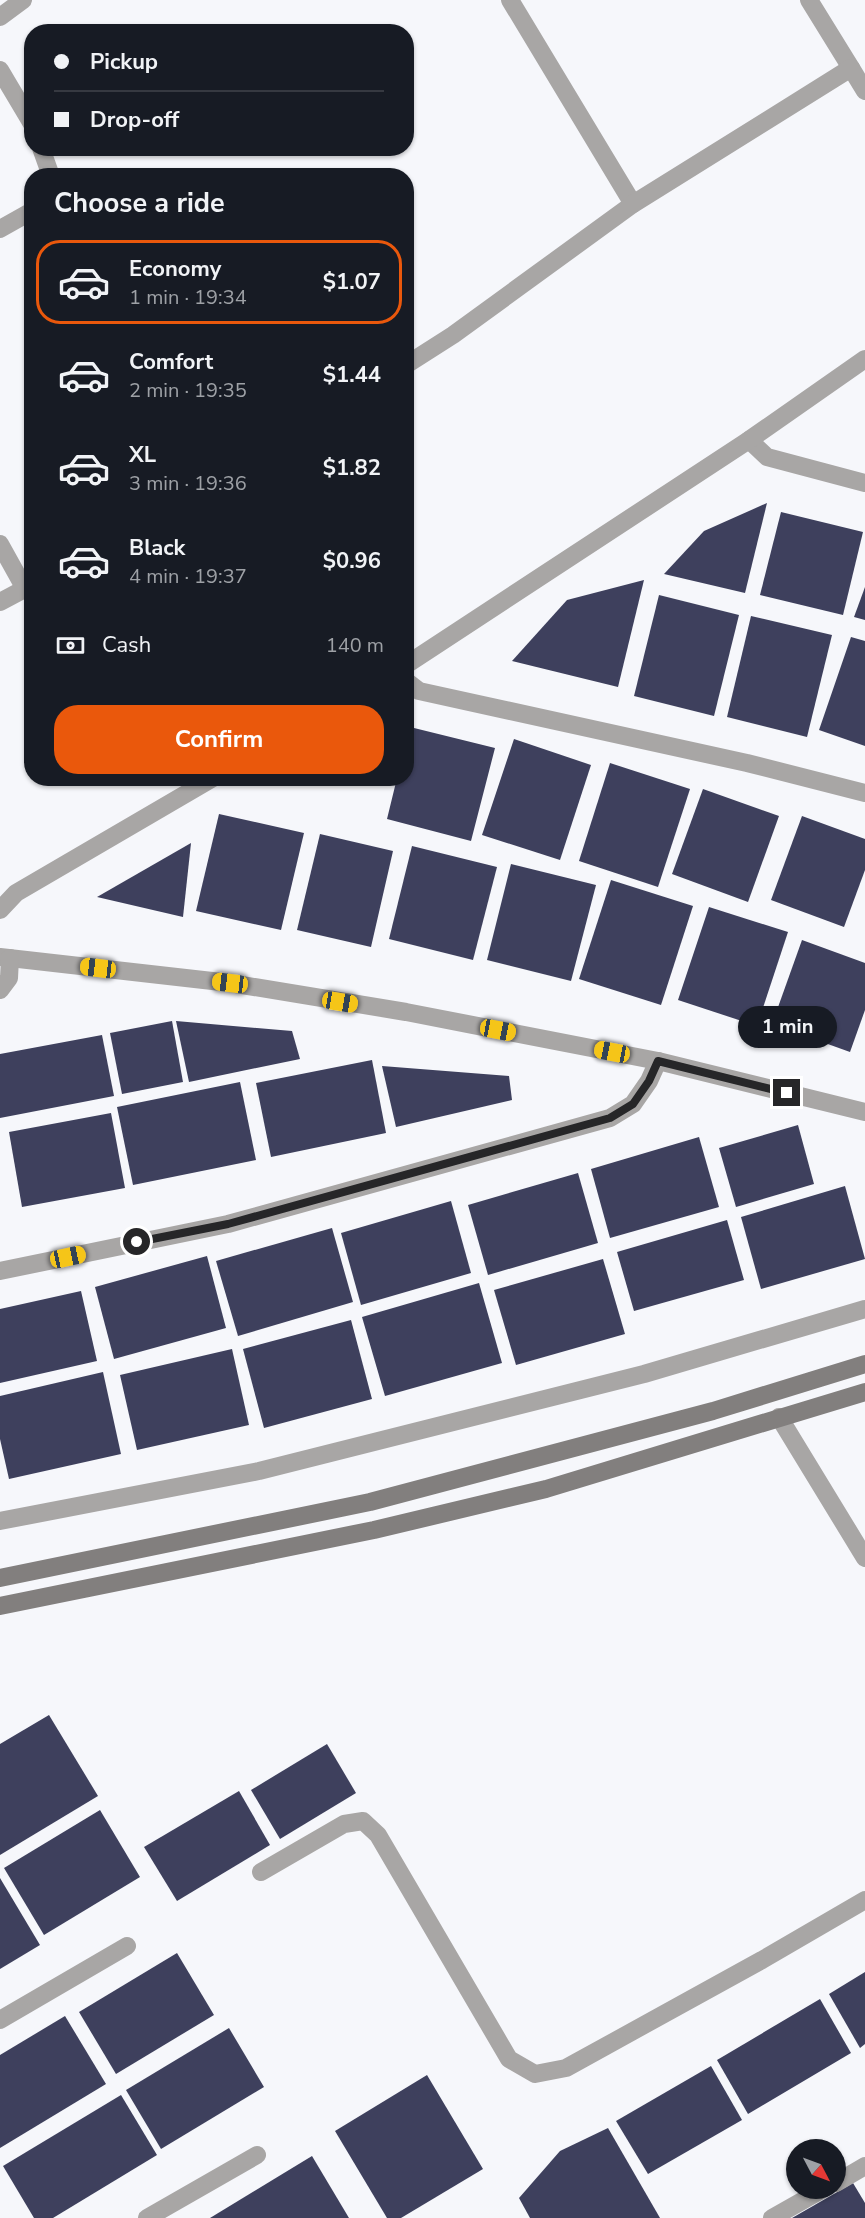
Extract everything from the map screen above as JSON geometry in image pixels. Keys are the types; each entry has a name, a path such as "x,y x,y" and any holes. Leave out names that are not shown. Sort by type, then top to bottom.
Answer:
{"street":[{"path":"0,16 23,0"},
{"path":"510,0 633,204"},
{"path":"809,0 865,91"},
{"path":"414,360 633,204 851,68"},
{"path":"0,70 24,110"},
{"path":"0,229 24,216"},
{"path":"414,660 749,440 865,359"},
{"path":"749,440 767,457 865,483"},
{"path":"0,544 24,581"},
{"path":"0,602 24,589"},
{"path":"414,687 419,691 747,763 865,793"},
{"path":"0,910 16,893 199,786"},
{"path":"0,990 9,978 5,958 230,983 406,1012 658,1061 865,1112"},
{"path":"0,1271 228,1224 610,1118 633,1104 649,1081 658,1061"},
{"path":"0,1521 259,1471 644,1374 865,1309"},
{"path":"0,1578 370,1502 713,1411 865,1364"},
{"path":"0,1606 374,1530 535,1492 865,1392"},
{"path":"779,1417 865,1558"},
{"path":"261,1872 344,1824 363,1821 378,1835 509,2059 535,2074 566,2068 762,1960 865,1900"},
{"path":"0,2020 127,1946"},
{"path":"147,2218 257,2155"},
{"path":"846,2177 865,2166"},
{"path":"772,2218 806,2199"}],"building":[{"path":"767,503 745,593 664,574 704,531"},
{"path":"781,512 863,532 843,615 760,595"},
{"path":"644,580 618,687 512,661 567,600"},
{"path":"865,587 865,620 854,617"},
{"path":"659,595 739,615 714,716 634,696"},
{"path":"751,616 832,635 807,737 727,717"},
{"path":"851,637 865,641 865,746 819,730"},
{"path":"414,728 495,748 471,841 387,819 395,786 414,786"},
{"path":"514,739 591,765 560,860 482,835"},
{"path":"610,763 690,789 658,887 579,861"},
{"path":"703,789 779,816 748,902 672,874"},
{"path":"219,814 304,833 281,930 196,911"},
{"path":"802,816 865,839 865,870 844,927 771,900"},
{"path":"320,834 393,851 371,947 297,930"},
{"path":"191,843 183,917 97,897"},
{"path":"412,846 497,867 473,960 389,939"},
{"path":"511,864 596,885 571,981 487,960"},
{"path":"611,880 693,906 661,1005 579,979"},
{"path":"709,907 788,932 757,1026 678,1000"},
{"path":"802,940 865,963 865,1010 850,1052 772,1024"},
{"path":"172,1021 183,1082 122,1094 110,1033"},
{"path":"176,1021 292,1031 300,1059 189,1082"},
{"path":"102,1035 114,1096 0,1118 0,1054"},
{"path":"372,1060 386,1133 271,1157 256,1083"},
{"path":"382,1066 509,1076 512,1100 396,1127"},
{"path":"240,1082 256,1160 133,1185 117,1107"},
{"path":"111,1113 125,1188 22,1207 9,1132"},
{"path":"798,1125 814,1184 736,1207 719,1148"},
{"path":"699,1137 719,1207 610,1238 591,1169"},
{"path":"578,1173 598,1243 488,1275 468,1205"},
{"path":"845,1186 865,1259 761,1289 741,1217"},
{"path":"451,1201 471,1273 361,1305 341,1233"},
{"path":"727,1220 744,1280 634,1311 617,1252"},
{"path":"332,1228 353,1302 238,1336 216,1261"},
{"path":"207,1256 226,1328 114,1359 95,1287"},
{"path":"603,1259 625,1334 516,1365 494,1290"},
{"path":"479,1283 502,1363 385,1396 362,1317"},
{"path":"81,1291 97,1361 0,1383 0,1309"},
{"path":"351,1320 372,1399 264,1428 243,1349"},
{"path":"232,1349 249,1425 137,1450 120,1375"},
{"path":"103,1372 121,1454 9,1479 0,1439 0,1396"},
{"path":"49,1715 98,1796 0,1855 0,1744"},
{"path":"327,1744 356,1793 280,1839 251,1790"},
{"path":"239,1791 270,1845 177,1901 144,1847"},
{"path":"100,1810 140,1877 44,1935 4,1868"},
{"path":"0,1878 40,1945 0,1969"},
{"path":"177,1953 214,2015 116,2074 79,2012"},
{"path":"865,1972 865,2044 860,2048 829,1994"},
{"path":"820,1999 851,2053 748,2114 717,2060"},
{"path":"65,2016 106,2084 0,2148 0,2055"},
{"path":"229,2028 264,2087 161,2149 126,2090"},
{"path":"711,2066 742,2120 648,2174 616,2121"},
{"path":"427,2075 483,2169 401,2218 387,2218 335,2131"},
{"path":"121,2095 157,2155 53,2218 34,2218 3,2166"},
{"path":"608,2128 660,2218 530,2218 519,2198 560,2151"},
{"path":"312,2156 349,2218 210,2218"},
{"path":"853,2183 865,2203 865,2218 792,2218 825,2199 846,2199 846,2187"}],"route":[{"path":"137,1242 228,1224 610,1118 633,1104 649,1081 658,1061 787,1093"}]}
